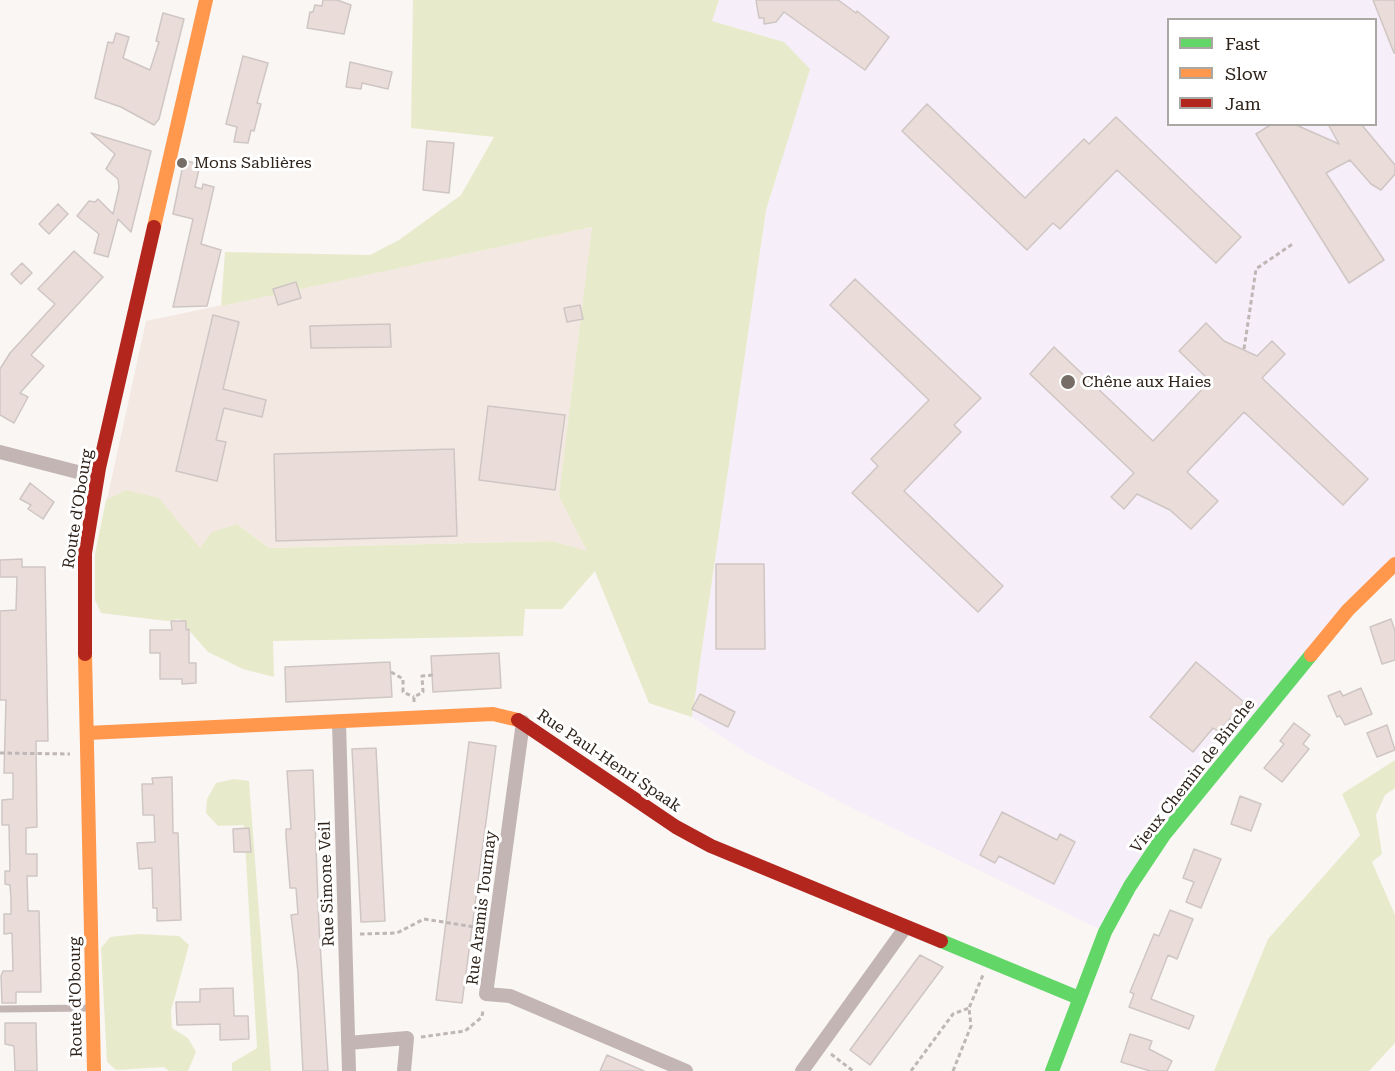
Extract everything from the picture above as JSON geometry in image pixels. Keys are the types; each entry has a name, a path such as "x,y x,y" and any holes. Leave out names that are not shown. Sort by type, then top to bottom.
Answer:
{"street":[{"name":"Route d'Obourg","path":"94,1071 83,576 98,477 206,0"},
{"path":"0,452 98,477"},
{"name":"Vieux Chemin de Binche","path":"1052,1071 1105,932 1130,886 1164,835 1348,610 1395,564"},
{"name":"Rue Paul-Henri Spaak","path":"87,733 493,714 515,718 676,827 711,846 988,963 1079,998"},
{"name":"Rue Aramis Tournay","path":"523,722 486,994 510,996 686,1071"},
{"name":"Rue Simone Veil","path":"339,723 350,1071"},
{"path":"802,1071 905,928"},
{"path":"348,1043 407,1038 404,1071"}],"lane":[{"path":"0,1009 93,1008"}],"path":[{"path":"1244,349 1256,269 1294,243"},
{"path":"391,672 403,679 403,692 414,697"},
{"path":"414,697 423,692 422,676 433,675"},
{"path":"414,697 416,719"},
{"path":"0,753 87,754"},
{"path":"345,935 397,933 424,918 495,930"},
{"path":"953,1071 971,1026 969,1008 988,963"},
{"path":"407,1038 465,1031 482,1017 486,994"},
{"path":"911,1071 953,1014 969,1008"},
{"path":"820,1046 854,1071"}],"shaded area":[{"name":"Chêne aux Haies","path":"719,0 1395,0 1395,564 1190,802 1105,932 848,806 747,753 692,717 766,210 778,173 784,42 711,21"},
{"path":"766,210 692,717 649,703 587,552 552,541 269,548 237,524 168,621 101,613 95,600 95,554 146,321 592,227"}],"green space":[{"path":"413,0 719,0 712,21 784,42 810,69 766,210 692,717 649,703 595,571 562,609 525,609 523,636 273,641 274,677 243,669 208,652 179,619 168,621 101,613 95,600 95,554 106,500 126,490 159,498 200,548 212,532 237,524 269,548 552,541 587,551 559,496 592,227 221,306 225,252 370,255 399,240 461,195 494,137 411,128"},
{"path":"1395,760 1395,788 1385,795 1376,815 1382,854 1372,862 1395,915 1395,1043 1369,1071 1214,1071 1268,939 1360,835 1342,794"},
{"path":"234,779 249,781 271,1071 232,1071 232,1063 257,1048 244,825 218,826 206,813 207,799 216,783"},
{"path":"138,934 179,936 189,945 171,1011 172,1028 188,1038 196,1052 188,1071 169,1071 164,1067 116,1070 107,1062 101,948 110,937"}],"building":[{"path":"323,0 337,0 351,5 344,34 307,28 310,12 313,12 315,5 322,6"},
{"path":"756,0 838,0 856,13 857,11 889,37 865,70 784,12 776,22 764,24 764,18 759,18"},
{"path":"1373,0 1395,0 1395,53 1394,53"},
{"path":"163,13 184,19 159,119 154,125 121,107 95,98 108,42 113,43 116,33 129,37 123,58 150,70 159,42 156,41"},
{"path":"243,56 268,63 257,103 261,104 254,131 251,130 248,143 234,142 237,127 226,124"},
{"path":"350,62 392,72 388,89 362,83 361,89 346,87"},
{"path":"927,104 1025,198 1084,139 1089,144 1116,117 1241,237 1216,263 1117,170 1060,229 1053,223 1027,250 902,131"},
{"path":"1269,126 1298,126 1339,144 1329,126 1363,126 1395,165 1395,174 1381,190 1371,184 1350,160 1326,173 1384,260 1349,283 1256,134"},
{"path":"91,133 151,151 131,232 118,219 108,257 94,253 99,234 77,216 89,201 95,202 98,199 113,214 119,188 118,179 106,169 115,154"},
{"path":"427,141 454,143 449,193 423,190"},
{"path":"184,160 197,164 195,168 199,169 195,187 202,189 203,184 214,187 201,244 221,250 207,306 173,307 193,219 173,214"},
{"path":"58,204 68,214 49,234 39,224"},
{"path":"74,251 103,277 31,355 44,366 20,393 28,397 14,423 0,415 0,369 10,353 55,304 38,289"},
{"path":"22,263 32,273 21,284 11,274"},
{"path":"855,279 981,398 954,425 961,432 904,491 1003,586 978,612 852,493 878,466 871,459 929,400 830,305"},
{"path":"296,282 301,298 278,305 273,289"},
{"path":"580,305 583,319 567,322 564,308"},
{"path":"213,315 239,322 223,389 266,400 262,417 224,408 216,440 226,442 217,481 176,471"},
{"path":"1206,323 1224,341 1257,356 1272,341 1285,354 1262,378 1368,479 1343,505 1244,412 1187,472 1218,501 1191,529 1170,510 1137,494 1124,509 1111,497 1134,473 1030,374 1054,347 1153,441 1210,381 1179,351"},
{"path":"390,324 391,347 311,348 310,326"},
{"path":"488,406 565,415 555,490 479,480"},
{"path":"454,449 457,536 276,541 274,454"},
{"path":"30,483 54,502 43,519 28,509 31,505 20,499"},
{"path":"22,559 22,567 45,567 48,741 36,741 37,827 26,828 26,854 37,854 37,876 27,876 28,911 39,911 41,992 16,992 16,1003 2,1003 1,976 3,971 13,971 12,933 4,934 4,914 11,914 11,899 10,885 5,884 5,871 10,871 9,825 2,825 2,800 13,799 13,773 4,773 6,700 0,700 0,611 16,610 17,577 0,577 0,560"},
{"path":"716,564 764,564 765,649 716,649"},
{"path":"1391,619 1395,631 1395,660 1382,664 1370,627"},
{"path":"171,621 186,621 186,630 189,629 189,663 196,663 196,683 182,684 182,679 160,679 160,653 150,653 150,630 172,630"},
{"path":"499,653 501,688 433,692 431,656"},
{"path":"390,662 392,697 286,702 285,667"},
{"path":"1196,662 1244,702 1219,732 1213,728 1193,752 1150,717"},
{"path":"1361,688 1372,714 1345,725 1340,716 1337,717 1328,696 1340,691 1343,696"},
{"path":"700,694 735,712 728,727 692,709"},
{"path":"1294,723 1310,735 1303,744 1309,749 1282,782 1264,768 1284,744 1280,741"},
{"path":"1387,725 1395,750 1377,757 1367,733"},
{"path":"469,742 496,746 462,1003 436,1000"},
{"path":"376,748 385,921 361,922 352,749"},
{"path":"313,770 319,927 328,1071 303,1071 298,972 291,915 298,914 296,888 290,888 286,836 286,829 291,829 287,771"},
{"path":"172,777 173,833 178,833 181,920 157,921 157,908 153,908 152,868 139,869 137,843 155,842 154,815 143,815 142,784 153,784 152,778"},
{"path":"1240,796 1261,804 1251,831 1231,824"},
{"path":"1002,812 1057,840 1060,834 1075,842 1054,884 999,856 995,863 980,855"},
{"path":"249,828 251,852 234,852 233,829"},
{"path":"1194,849 1221,859 1201,908 1186,902 1194,882 1183,878"},
{"path":"1170,910 1193,919 1177,959 1168,955 1151,999 1194,1016 1189,1029 1129,1007 1134,994 1130,992 1154,934 1159,936"},
{"path":"920,955 943,967 870,1065 850,1050"},
{"path":"233,988 234,1016 248,1016 249,1039 220,1040 220,1024 177,1025 176,1002 200,1002 200,989"},
{"path":"5,1023 36,1023 37,1071 15,1071 14,1046 5,1044"},
{"path":"1130,1034 1152,1041 1149,1049 1172,1061 1167,1071 1150,1071 1121,1062"},
{"path":"607,1055 644,1071 600,1071"}],"traffic: fast":[{"path":"1052,1071 1105,932 1130,886 1164,835 1311,655"},
{"path":"941,941 1079,998"}],"traffic: slow":[{"path":"154,227 206,0"},
{"path":"1311,655 1348,610 1395,564"},
{"path":"85,654 94,1071"},
{"path":"87,733 493,714 518,720"}],"traffic: jam":[{"path":"85,654 85,553 99,468 154,227"},
{"path":"518,720 676,827 711,846 941,941"}],"place":[{"name":"Mons Sablières","path":"182,163"},
{"name":"Chêne aux Haies","path":"1068,382"}]}
